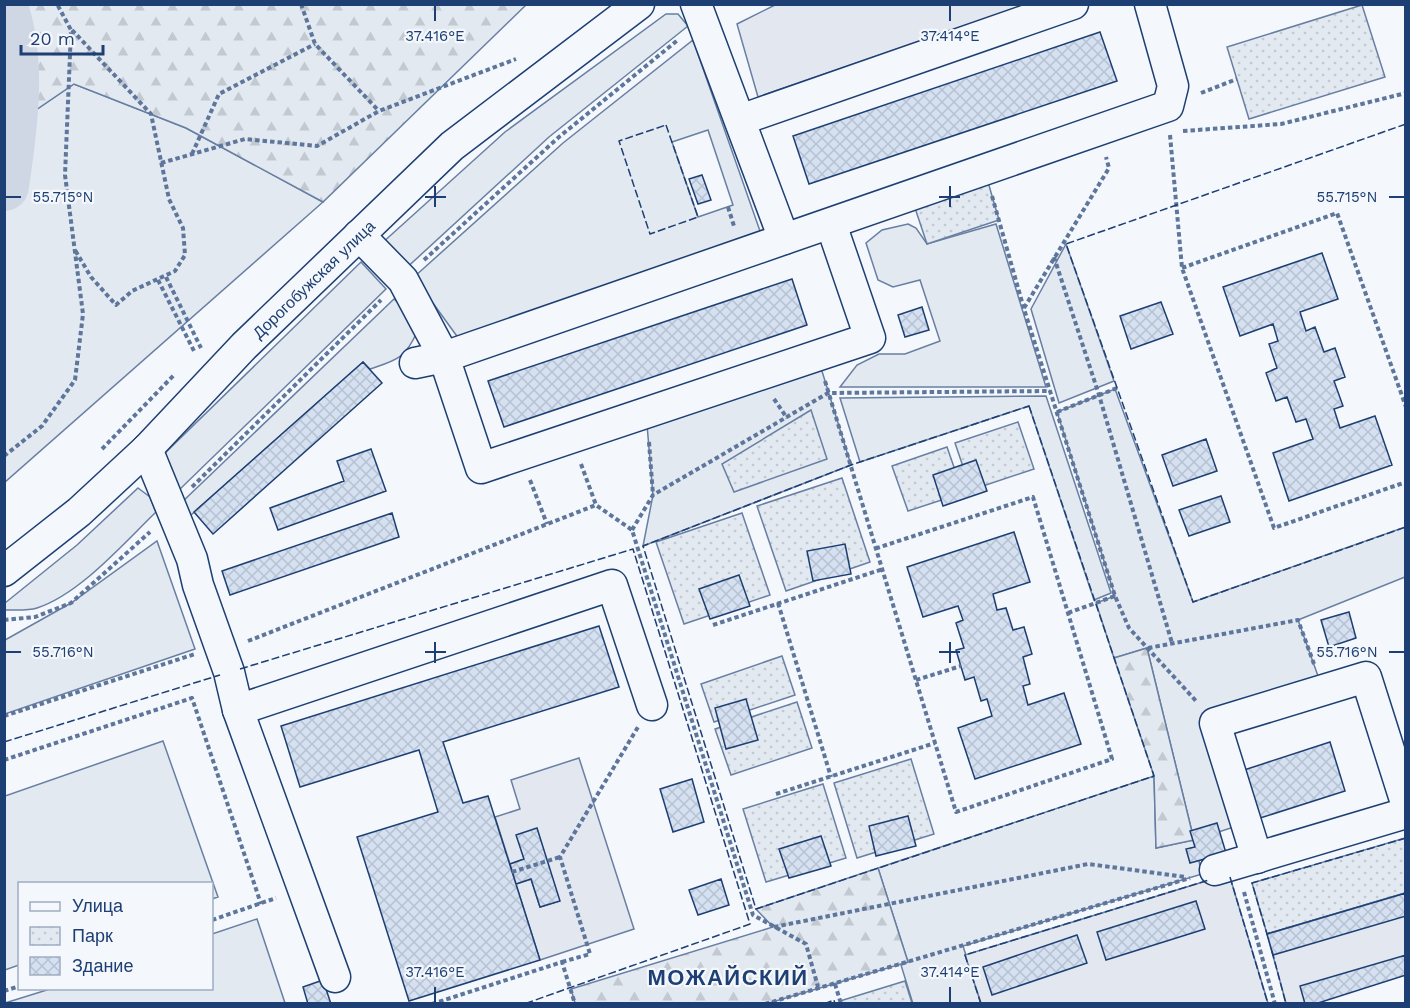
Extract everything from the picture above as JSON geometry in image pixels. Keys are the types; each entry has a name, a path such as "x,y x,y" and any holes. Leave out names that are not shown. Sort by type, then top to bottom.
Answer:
{"street":[{"name":"Дорогобужская улица","path":"4,571 79,512 147,449 244,346 452,146 639,4"},
{"path":"740,120 1073,4"},
{"path":"415,363 444,357 1168,106 1173,86 1150,4"},
{"path":"700,13 784,239"},
{"path":"359,235 403,280 444,357 481,468 870,338 831,224"},
{"path":"147,449 192,559 198,585 229,672 238,710 301,890 335,977"},
{"path":"238,710 612,585 652,705"},
{"path":"1406,802 1399,763 1366,677 1215,723 1224,868 1406,813"}],"path":[{"path":"57,4 71,30 151,114 169,200 183,228 185,255 175,271 132,291 116,305 91,277 73,246"},
{"path":"301,4 315,44 379,111"},
{"path":"4,620 36,617 71,603 133,549 212,465 403,280 559,137 700,13"},
{"path":"4,456 42,426 75,380 83,314 64,175 71,30"},
{"path":"192,154 219,94 315,44"},
{"path":"161,164 245,139 317,146 379,111 520,57"},
{"path":"1181,131 1281,124 1406,93"},
{"path":"1024,309 1109,168 1098,130"},
{"path":"984,171 1024,309 1115,596 1129,628 1215,723"},
{"path":"1177,204 1182,268 1274,528 1406,482"},
{"path":"1182,268 1337,213 1406,407"},
{"path":"1054,257 1099,395 1172,644"},
{"path":"166,277 201,348"},
{"path":"158,280 195,353"},
{"path":"817,355 956,812 1112,759 1033,497 877,548"},
{"path":"1057,412 1117,388"},
{"path":"632,530 654,495 828,393 1050,391"},
{"path":"646,413 654,495"},
{"path":"578,454 596,506 632,530 753,915 773,927 1088,864 1224,868"},
{"path":"526,470 547,524"},
{"path":"4,716 219,646 230,648 596,506"},
{"path":"713,625 883,569"},
{"path":"1068,613 1115,596"},
{"path":"778,603 831,777"},
{"path":"1147,648 1298,620 1323,690"},
{"path":"916,680 961,666"},
{"path":"512,872 560,857 675,668"},
{"path":"4,760 192,698 261,903"},
{"path":"776,794 936,743"},
{"path":"432,1004 590,954 560,857"},
{"path":"765,1004 1224,868"},
{"path":"1224,868 1275,1004"},
{"path":"213,920 301,890"},
{"path":"753,915 806,944 818,987"},
{"path":"562,962 575,1004"},
{"path":"835,984 841,1004"}],"green space":[{"path":"5,4 526,5 323,202 186,128 74,84 5,131"},
{"path":"1362,5 1385,77 1249,119 1227,47"},
{"path":"666,14 678,14 688,26 549,137 402,272 381,244 505,132"},
{"path":"693,40 760,231 459,339 414,277 563,143","holes":["708,130 733,205 698,217 672,142"]},
{"path":"74,84 186,128 323,202 5,482 5,131"},
{"path":"988,182 999,220 927,244 915,208"},
{"path":"908,224 916,228 927,244 996,224 1046,387 840,387 857,365 879,354 905,354 940,341 920,280 893,287 878,280 866,243 882,230"},
{"path":"1066,244 1114,381 1059,403 1031,309"},
{"path":"361,262 386,289 176,493 162,456"},
{"path":"394,299 412,315 417,332 404,353 370,369 363,362 191,515 180,504"},
{"path":"817,355 851,465 643,546 653,495 646,413"},
{"path":"1115,389 1193,602 1405,527 1405,577 1298,620 1323,690 1216,723 1246,823 1194,840 1147,648 1114,658 1096,603 1115,596 1057,412"},
{"path":"1046,396 1111,593 1094,600 1029,406 860,462 840,398"},
{"path":"811,410 827,459 734,492 722,464"},
{"path":"1018,422 1034,469 971,490 955,443"},
{"path":"947,447 963,493 908,511 892,466"},
{"path":"842,478 870,562 786,591 757,506"},
{"path":"138,488 150,497 156,512 101,566 85,580 53,601 33,609 5,610 5,603 77,545"},
{"path":"742,513 770,595 684,624 656,542"},
{"path":"157,541 195,649 5,714 5,640 71,603"},
{"path":"1147,648 1194,840 1156,848 1154,776 1114,658"},
{"path":"782,656 795,695 714,722 701,684"},
{"path":"797,702 812,748 731,775 715,729"},
{"path":"163,741 213,882 18,882 18,965 5,970 5,796"},
{"path":"911,759 934,834 857,858 834,783"},
{"path":"1154,776 1156,848 1194,840 1202,874 963,946 981,1003 913,1004 901,965 908,962 878,868"},
{"path":"823,784 846,858 766,882 743,809"},
{"path":"1405,838 1405,893 1267,934 1252,883"},
{"path":"878,868 908,962 769,1003 575,1003 571,989 773,927 756,909"},
{"path":"213,883 218,897 213,899"},
{"path":"257,919 285,1003 5,1003 47,990 213,990 213,934"},
{"path":"905,981 912,1003 841,1003 840,1001"}],"shaded area":[{"path":"775,5 1025,5 758,97 737,24"},
{"path":"579,758 634,929 540,960 516,884 531,879 540,907 559,901 537,829 517,835 524,859 510,864 495,817 520,809 511,780"},
{"path":"1229,874 1268,1003 981,1003 965,955"},
{"path":"1405,893 1405,975 1315,1003 1286,1003 1267,934"}],"building":[{"path":"1100,32 1117,81 809,184 793,136"},
{"path":"702,175 711,200 698,204 689,179"},
{"path":"1322,253 1338,299 1300,312 1306,331 1315,327 1324,352 1335,348 1345,377 1334,381 1343,406 1334,409 1340,428 1375,416 1392,465 1289,501 1273,453 1313,439 1306,419 1296,422 1287,397 1276,401 1266,373 1277,368 1269,344 1278,341 1273,324 1240,336 1223,287"},
{"path":"792,279 807,325 504,427 488,381"},
{"path":"1161,302 1173,334 1131,349 1120,316"},
{"path":"922,307 929,330 905,337 898,315"},
{"path":"363,362 382,383 213,534 194,512"},
{"path":"1206,439 1217,471 1173,486 1162,455"},
{"path":"371,449 386,491 278,530 270,508 344,481 337,461"},
{"path":"976,460 987,491 943,506 933,475"},
{"path":"1221,496 1230,522 1189,536 1179,510"},
{"path":"392,513 399,537 230,595 222,571"},
{"path":"1014,532 1030,582 993,594 997,610 1006,608 1013,630 1024,627 1032,654 1023,657 1030,684 1023,686 1028,705 1064,693 1081,744 975,779 958,728 992,716 987,699 981,701 974,677 965,680 956,650 964,648 956,623 963,620 958,606 923,617 907,567"},
{"path":"845,544 851,574 813,581 807,551"},
{"path":"739,575 750,606 710,619 699,589"},
{"path":"1349,612 1356,638 1329,647 1321,620"},
{"path":"599,626 619,687 443,742 463,803 488,796 540,960 409,1001 357,837 438,812 419,750 300,787 281,726"},
{"path":"746,699 758,740 726,749 715,708"},
{"path":"1330,742 1345,791 1257,819 1241,771"},
{"path":"692,779 704,822 673,832 660,789"},
{"path":"908,816 916,846 876,856 869,826"},
{"path":"1217,823 1226,853 1190,863 1186,849 1195,847 1190,831"},
{"path":"537,828 560,901 540,907 531,879 516,884 510,864 524,859 516,835"},
{"path":"821,836 831,866 789,878 779,849"},
{"path":"721,879 729,905 698,915 689,890"},
{"path":"1406,893 1406,916 1273,955 1267,934"},
{"path":"1196,901 1205,929 1106,960 1097,932"},
{"path":"1077,935 1087,963 992,995 983,967"},
{"path":"1406,955 1406,975 1315,1004 1305,1004 1300,986"},
{"path":"323,980 331,1004 308,1004 303,987"}],"waterway":[{"path":"4,10 13,53 14,75 10,143 4,186"}],"fence":[{"path":"1406,124 1066,244 1193,602 1406,527"},
{"path":"666,125 698,217 650,234 619,141 666,125"},
{"path":"1029,406 1154,776 756,909 643,546 851,465 1029,406"},
{"path":"240,669 633,549 750,924 524,1004"},
{"path":"4,742 220,675"},
{"path":"1270,933 1267,934 1252,883 1406,838"},
{"path":"1230,877 1268,1004"},
{"path":"981,1004 965,955 1209,880"},
{"path":"1272,951 1286,1004"},
{"path":"824,1004 834,1000 835,1004"}],"district":[{"name":"МОЖАЙСКИЙ","path":"728,977"}]}
